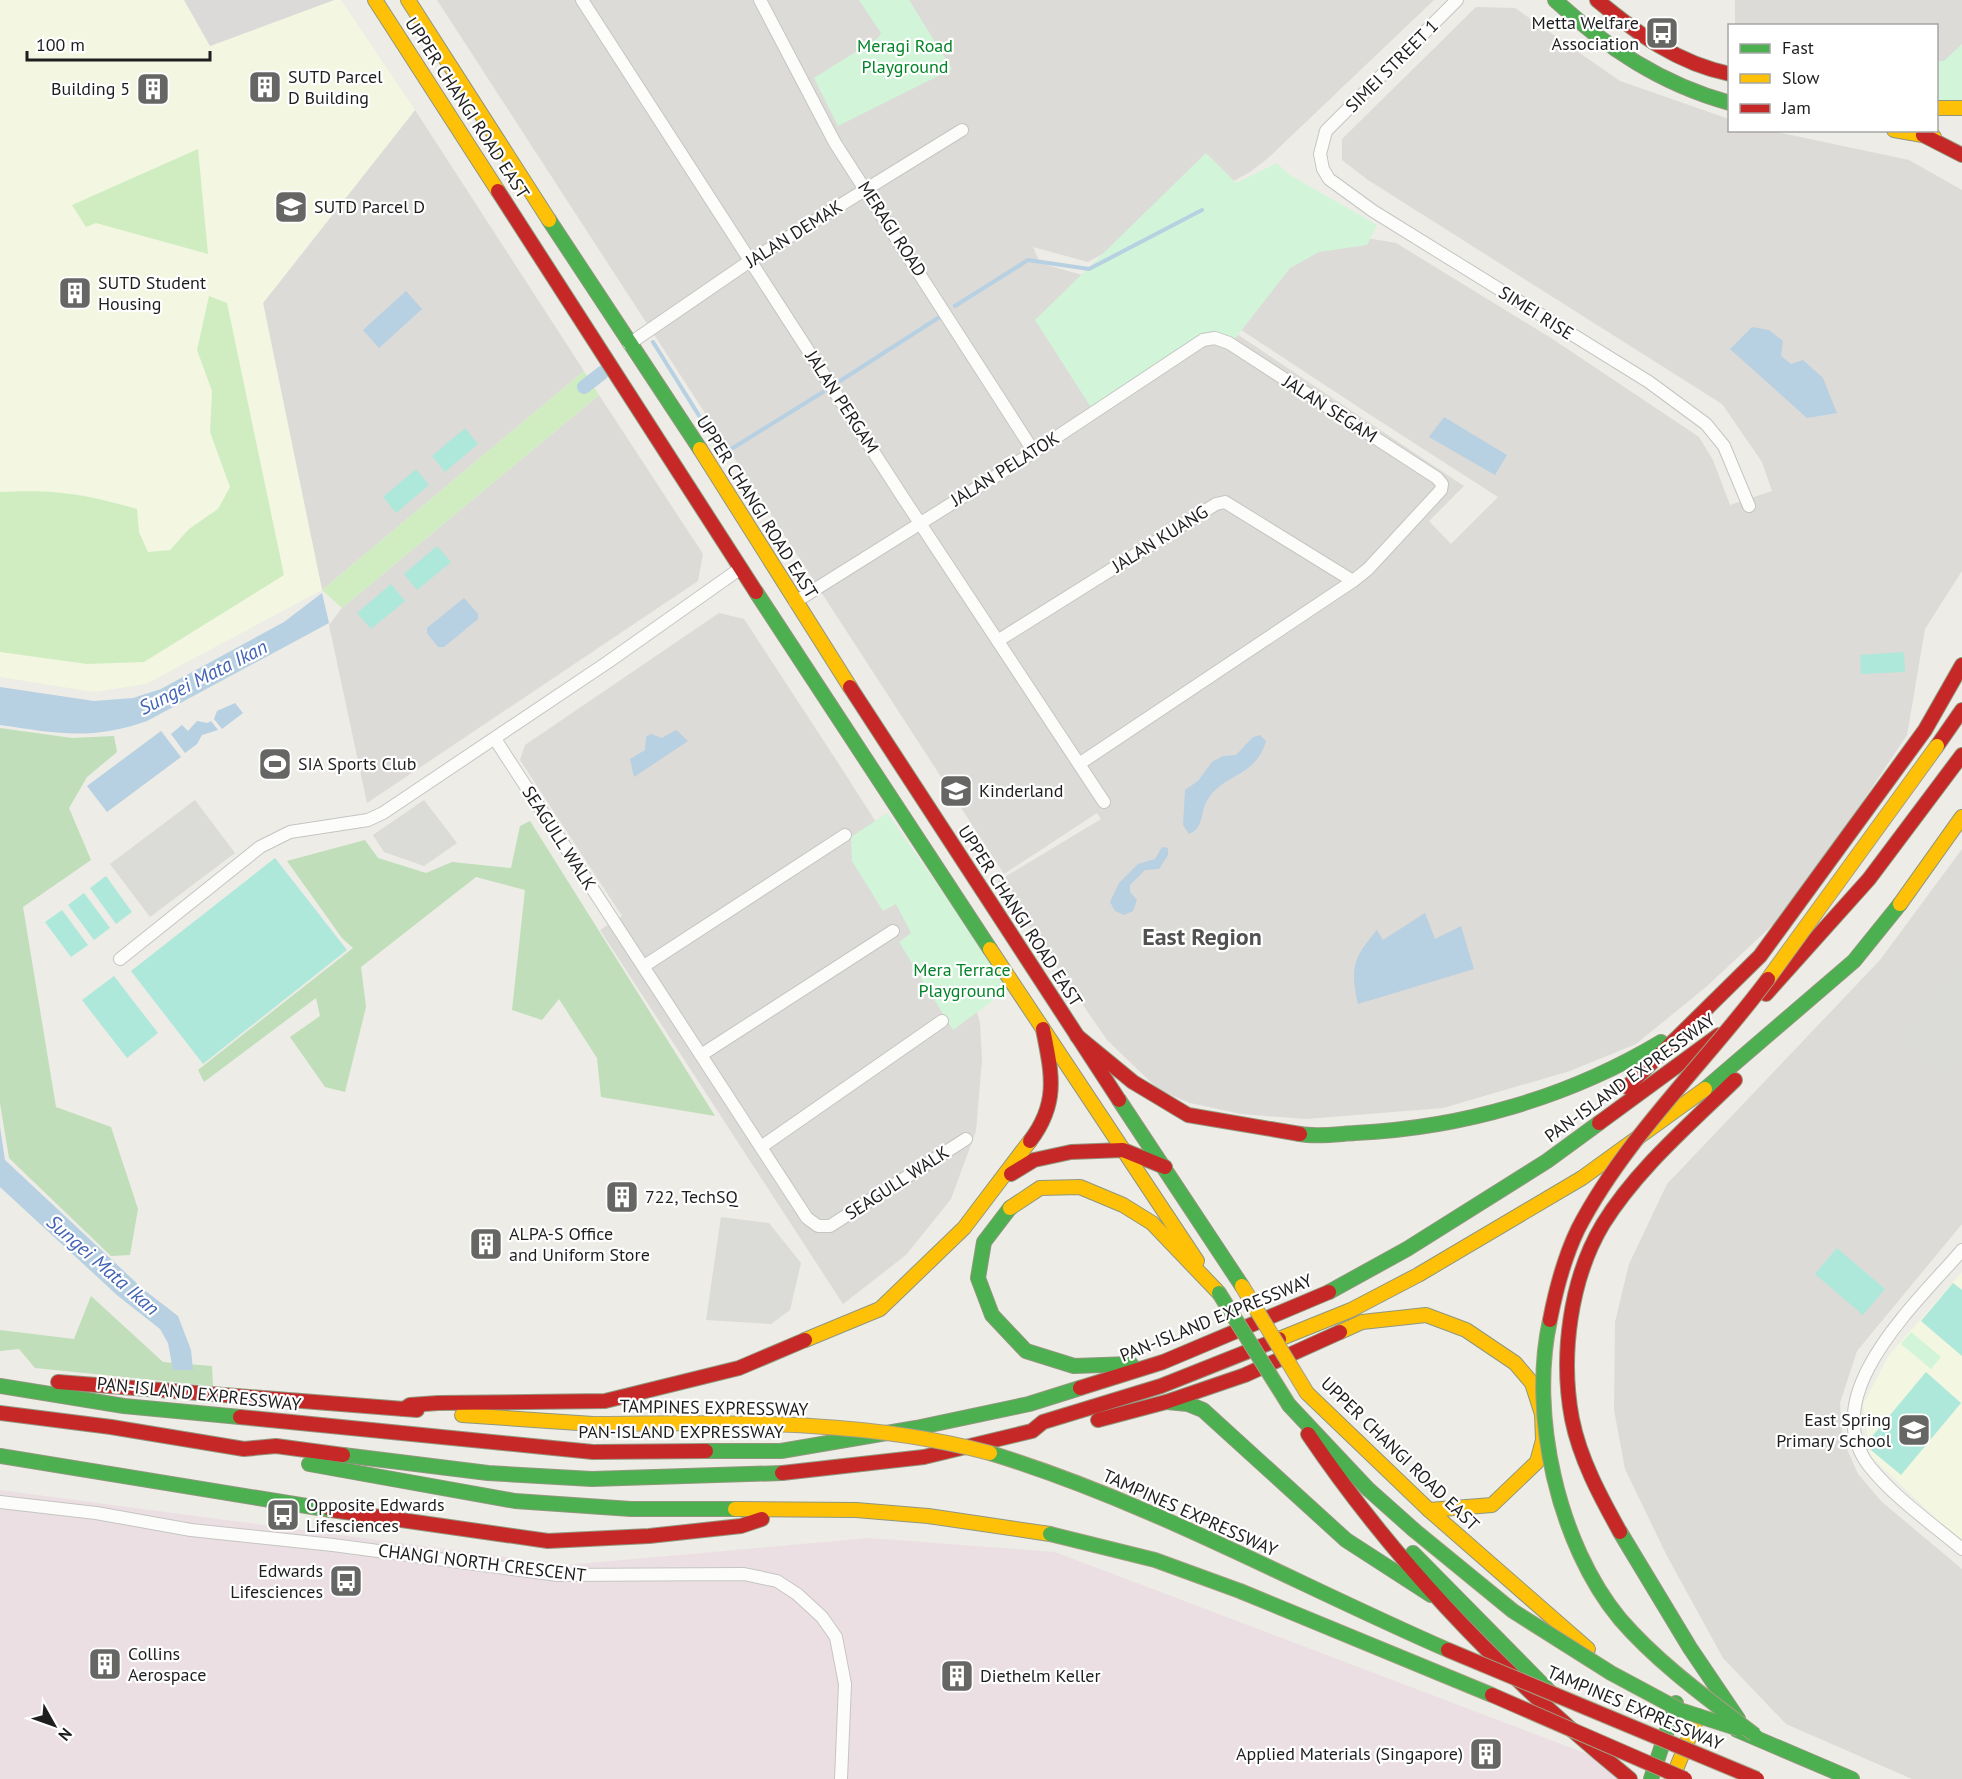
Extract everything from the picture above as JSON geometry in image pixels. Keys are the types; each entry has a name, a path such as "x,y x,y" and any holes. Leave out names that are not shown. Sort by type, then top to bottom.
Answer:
{"main road":[{"name":"UPPER CHANGI ROAD EAST","path":"375,0 763,604 1219,1293 1337,1479 1431,1594 1526,1688 1625,1777"},
{"name":"UPPER CHANGI ROAD EAST","path":"408,0 629,344 687,429 780,579 1242,1286 1307,1393 1429,1510 1593,1653 1613,1668 1698,1716 1752,1734"},
{"path":"1555,0 1591,33 1647,71 1670,83 1728,102"},
{"path":"1597,0 1655,47 1708,70 1728,74"},
{"path":"433,87 444,72 446,58"},
{"path":"1938,109 1962,108"},
{"path":"1938,110 1962,116"},
{"path":"1906,132 1962,142"},
{"path":"1923,135 1962,155"},
{"path":"669,456 683,444 687,429"},
{"path":"741,568 754,553 754,538"},
{"path":"763,604 770,586 780,579"},
{"path":"1505,1185 1637,1079 1687,1026 1760,956 1847,840 1925,730 1961,667"},
{"path":"1752,1734 1680,1677 1643,1644 1617,1616 1580,1554 1550,1466 1545,1441 1540,1378 1544,1344 1560,1278 1582,1223 1623,1162 1761,989 1962,710"},
{"name":"PAN-ISLAND EXPRESSWAY","path":"0,1385 124,1406 593,1452 781,1451 916,1428 1029,1404 1163,1362 1340,1287 1407,1249 1574,1143 1744,1017 1803,956 1844,908 1933,797 1962,755"},
{"path":"244,1449 276,1446 488,1473 592,1479 751,1476 924,1457 1032,1431 1043,1422 1161,1386 1351,1310 1418,1275 1582,1178 1718,1079 1854,961 1898,907 1962,817"},
{"path":"1752,1734 1690,1650 1594,1485 1572,1418 1569,1358 1574,1305 1589,1250 1617,1205 1643,1171 1757,1058 1787,1021"},
{"path":"1077,1036 1133,1082 1188,1115 1304,1135 1376,1132 1441,1123 1508,1108 1574,1087 1634,1058 1687,1026"},
{"path":"404,1409 410,1405 438,1403 605,1401 739,1368 880,1309 964,1228 1042,1125 1052,1095 1051,1067 1043,1029"},
{"path":"1090,1097 1100,1089 1104,1075"},
{"path":"1002,1180 1034,1160 1071,1152 1124,1150 1165,1167"},
{"path":"1163,1362 1074,1366 1026,1351 992,1316 978,1278 984,1242 1005,1211 1040,1188 1080,1187 1123,1205 1152,1223 1219,1293"},
{"path":"1032,1431 1044,1434 1166,1402 1245,1375 1362,1322 1402,1316 1426,1316 1445,1320 1466,1330 1507,1358 1532,1383 1542,1414 1543,1440 1537,1462 1522,1479 1492,1505 1429,1510"},
{"name":"TAMPINES EXPRESSWAY","path":"0,1385 38,1380 404,1409 519,1421 846,1428 934,1440 1019,1463 1095,1490 1350,1607 1757,1779"},
{"path":"1166,1402 1188,1404 1203,1410 1346,1540 1431,1594"},
{"path":"1289,1405 1368,1489 1513,1611 1611,1673 1680,1710 1752,1734 1852,1779"},
{"path":"0,1413 111,1427 244,1449 269,1456 468,1495 516,1501 631,1509 856,1510 928,1516 1050,1534 1155,1560 1240,1591 1505,1701 1685,1779"},
{"path":"0,1456 423,1525 548,1541 627,1538 741,1526 787,1511"},
{"name":"UPPER CHANGI ROAD EAST","path":"1372,1521 1410,1550 1581,1723 1587,1732 1589,1743"},
{"path":"1672,1779 1698,1716 1702,1695 1690,1650"},
{"path":"1651,1779 1676,1703"}],"street":[{"name":"JALAN PERGAM","path":"582,0 827,380 1104,802"},
{"name":"MERAGI ROAD","path":"760,0 814,106 1034,452"},
{"name":"SIMEI STREET 1","path":"1326,131 1457,0"},
{"name":"JALAN DEMAK","path":"629,344 750,261 962,130"},
{"name":"SIMEI RISE","path":"1326,131 1320,154 1323,169 1329,179 1373,211 1649,382 1706,424 1724,446 1749,506"},
{"name":"JALAN PELATOK","path":"795,602 1034,452 1194,345 1215,338"},
{"name":"JALAN SEGAM","path":"1215,338 1239,349 1437,478 1442,484 1441,490 1368,569 1353,581"},
{"name":"JALAN KUANG","path":"999,640 1216,504 1225,502 1233,504 1353,581"},
{"path":"120,959 260,847 290,832 368,820 383,813 495,739 741,568"},
{"path":"1079,764 1353,581"},
{"name":"SEAGULL WALK","path":"495,739 807,1218 818,1226 830,1226 966,1139"},
{"path":"644,966 845,835"},
{"path":"701,1055 892,931"},
{"path":"761,1147 942,1021"},
{"path":"1962,1250 1870,1362 1857,1392 1854,1430 1861,1454 1875,1472 1962,1549"},
{"name":"CHANGI NORTH CRESCENT","path":"0,1502 96,1513 191,1530 333,1545 558,1575 744,1574 771,1579 797,1594 822,1617 836,1637 845,1684 841,1779"}],"shaded area":[{"path":"0,0 184,0 210,46 334,0 341,0 415,110 263,303 322,590 146,684 94,692 0,677"},
{"path":"184,0 334,0 210,46"},
{"path":"437,0 1434,0 1267,159 1250,172 1088,262 1033,247 1040,263 1086,276 1287,266 1355,236 1396,243 1551,338 1699,437 1713,460 1730,505 1772,491 1762,462 1722,404 1368,180 1342,160 1342,139 1476,7 1515,8 1620,81 1728,119 1728,132 1777,132 1909,160 1962,190 1962,571 1925,629 1907,735 1809,882 1779,919 1706,987 1636,1044 1570,1071 1443,1108 1306,1119 1241,1114 1190,1103 1159,1090 1107,1040 998,881 1101,819 1097,813 1004,874","holes":["1223,318 1498,497 1451,544 1429,521 1464,486 1219,322"]},
{"path":"1735,0 1962,0 1962,94 1938,90 1938,24 1735,24"},
{"path":"415,110 584,371 322,590 263,303"},
{"path":"599,395 703,554 698,581 367,803 329,625 342,608"},
{"path":"465,428 478,444 445,472 432,456"},
{"path":"416,469 429,485 396,513 383,497"},
{"path":"437,546 451,562 417,590 404,574"},
{"path":"391,584 405,601 371,629 357,613"},
{"path":"719,613 744,619 960,954 980,1023 982,1059 976,1131 951,1199 906,1255 843,1304 600,930 622,916 520,760 525,745"},
{"path":"1904,652 1905,672 1861,674 1860,655"},
{"path":"195,800 235,853 150,917 110,864"},
{"path":"424,800 457,843 424,866 384,852 373,835"},
{"path":"1962,849 1962,1224 1857,1351 1840,1403 1843,1440 1858,1474 1882,1502 1962,1569 1962,1779 1912,1779 1786,1724 1723,1658 1667,1556 1625,1469 1614,1410 1615,1322 1629,1264 1667,1184 1880,960"},
{"path":"275,858 347,950 203,1064 131,971"},
{"path":"106,876 132,912 116,924 90,888"},
{"path":"84,893 110,928 94,940 68,905"},
{"path":"62,910 88,945 71,957 45,922"},
{"path":"1962,961 1962,1060 1946,1078 1899,1039"},
{"path":"114,976 158,1033 127,1058 82,1000"},
{"path":"721,1217 769,1223 801,1263 790,1310 771,1324 706,1320"},
{"path":"1837,1248 1885,1289 1863,1315 1815,1274"},
{"name":"East Spring Primary School","path":"1962,1272 1962,1543 1870,1456 1863,1404 1889,1355"},
{"path":"1953,1283 1962,1290 1962,1356 1921,1321"},
{"path":"1926,1372 1961,1403 1901,1475 1865,1445"},
{"path":"0,1490 566,1565 870,1538 1055,1552 1632,1771 1628,1779 0,1779"}],"green space":[{"name":"Meragi Road Playground","path":"859,0 909,0 952,69 838,126 814,78 878,38 881,33"},
{"path":"1962,44 1962,104 1938,103 1938,61 1944,61"},
{"path":"198,149 208,254 96,223 86,227 72,205"},
{"path":"1206,153 1236,183 1277,163 1288,174 1377,225 1367,245 1319,252 1290,268 1234,340 1214,336 1092,409 1035,320"},
{"path":"209,296 227,303 284,575 144,662 87,664 0,652 0,492 37,491 70,494 137,509 139,532 148,552 170,550 189,529 218,509 230,487 210,432 212,391 197,350"},
{"path":"584,371 599,395 342,608 322,590"},
{"path":"0,728 72,738 114,736 117,752 87,777 69,808 91,860 23,907 56,1107 111,1127 138,1209 130,1255 111,1256 9,1158 0,1103"},
{"name":"Mera Terrace Playground","path":"887,813 1010,988 953,1030 899,942 911,933 896,904 883,911 852,861 851,837"},
{"path":"530,821 715,1116 601,1097 597,1058 559,999 542,1020 512,1010 525,890 476,877 361,967 366,1007 345,1092 325,1087 290,1037 320,1016 316,998 204,1082 198,1070 353,948 342,938 287,861 365,840 378,858 426,873 452,862 511,868 520,826"},
{"path":"91,1296 163,1362 212,1366 213,1386 35,1368 19,1349 0,1351 0,1330 74,1339"},
{"path":"1911,1332 1941,1357 1931,1369 1901,1344"}],"water":[{"path":"406,291 422,309 379,348 363,330"},
{"path":"1752,327 1769,330 1783,341 1781,356 1791,364 1803,360 1823,378 1837,413 1807,418 1730,349"},
{"path":"1444,417 1507,455 1495,475 1429,437"},
{"path":"322,593 329,623 147,721 108,731 74,734 0,725 0,687 94,701 133,698 161,689 284,622"},
{"path":"464,598 478,614 478,619 444,647 438,647 427,633 427,628"},
{"path":"235,703 243,713 222,729 214,719 217,711"},
{"path":"197,721 208,723 211,721 218,730 202,735 197,744 185,753 171,734 182,725 188,731"},
{"path":"676,730 688,741 634,777 630,759 645,750 646,737 651,734 662,738"},
{"path":"161,731 181,757 107,812 87,786"},
{"path":"1260,735 1266,741 1255,762 1215,791 1205,804 1198,827 1189,834 1183,825 1185,790 1198,781 1212,762 1223,756 1236,755 1253,737"},
{"path":"1162,847 1168,848 1168,855 1159,869 1145,870 1130,885 1130,892 1137,900 1133,911 1124,915 1115,911 1110,902 1119,883 1138,864 1155,859"},
{"path":"1425,913 1435,939 1461,926 1474,969 1358,1004 1354,972 1358,956 1363,948 1377,930 1383,940"},
{"path":"0,1127 5,1160 143,1289 178,1316 191,1350 193,1370 173,1370 168,1343 160,1329 118,1296 0,1187"}],"waterway":[{"name":"Sungei Mata Ikan","path":"955,306 1028,260 1089,269 1202,210"},
{"name":"Sungei Mata Ikan","path":"840,381 938,318"},
{"name":"Sungei Mata Ikan","path":"653,342 723,454 823,392"},
{"name":"Sungei Mata Ikan","path":"584,387 602,373"}],"traffic: fast":[{"path":"1555,0 1595,34 1636,62 1681,86 1728,102"},
{"path":"549,220 700,449"},
{"path":"756,592 990,949"},
{"path":"1705,1089 1854,961 1900,904"},
{"path":"1300,1134 1328,1135 1395,1130 1475,1117 1552,1094 1590,1079 1661,1042"},
{"path":"1119,1100 1242,1286"},
{"path":"1329,1292 1407,1249 1547,1161 1599,1123"},
{"path":"1010,1208 984,1242 978,1278 992,1315 1026,1351 1074,1366 1131,1364"},
{"path":"1219,1293 1289,1405"},
{"path":"1550,1320 1544,1357 1543,1396 1547,1436 1554,1477 1565,1516 1580,1554 1598,1588 1620,1619 1635,1635 1684,1680 1755,1735"},
{"path":"0,1386 124,1406 240,1417"},
{"path":"706,1451 781,1451 916,1428 1029,1404 1080,1388"},
{"path":"1167,1402 1188,1404 1203,1410 1346,1540 1431,1595"},
{"path":"1289,1405 1368,1489 1414,1530"},
{"path":"990,1453 1108,1495 1165,1519 1448,1650"},
{"path":"343,1455 488,1473 592,1479 782,1473"},
{"path":"0,1456 331,1510"},
{"path":"309,1464 515,1501 631,1509 735,1509"},
{"path":"1414,1530 1513,1611 1611,1673 1680,1710 1739,1729"},
{"path":"1620,1532 1690,1648 1738,1719"},
{"path":"1050,1534 1155,1560 1240,1591 1492,1695"},
{"path":"1413,1553 1550,1692"},
{"path":"1651,1779 1676,1703"},
{"path":"1737,1730 1852,1779"}],"traffic: slow":[{"path":"375,0 498,191"},
{"path":"408,0 549,220"},
{"path":"1938,108 1962,108"},
{"path":"1905,132 1934,137"},
{"path":"700,449 850,687"},
{"path":"1768,979 1937,746"},
{"path":"1900,904 1962,817"},
{"path":"990,949 1197,1261"},
{"path":"1279,1339 1351,1310 1418,1275 1582,1178 1705,1089"},
{"path":"805,1340 880,1309 964,1228 1030,1141"},
{"path":"1010,1208 1040,1188 1080,1187 1123,1205 1152,1223 1219,1293"},
{"path":"1242,1286 1307,1393"},
{"path":"1340,1332 1362,1322 1426,1315 1466,1330 1515,1363 1532,1383 1542,1414 1543,1440 1537,1462 1492,1505 1429,1510"},
{"path":"1307,1393 1429,1510 1588,1649"},
{"path":"462,1415 593,1424"},
{"path":"593,1424 693,1423 843,1428 941,1442 990,1453"},
{"path":"735,1509 856,1510 928,1516 1050,1534"},
{"path":"1672,1779 1698,1716"}],"traffic: jam":[{"path":"1597,0 1643,35 1675,55 1728,73"},
{"path":"1923,135 1962,155"},
{"path":"498,191 756,592"},
{"path":"1627,1087 1760,956 1925,730 1962,665"},
{"path":"850,687 1119,1100"},
{"path":"1937,746 1962,710"},
{"path":"1766,994 1869,879 1962,755"},
{"path":"1550,1320 1569,1251 1597,1195 1643,1132 1768,979"},
{"path":"1030,1141 1046,1114 1051,1088 1043,1029"},
{"path":"1599,1123 1719,1035"},
{"path":"1077,1036 1133,1082 1188,1115 1300,1134"},
{"path":"1620,1532 1585,1463 1572,1419 1567,1370 1571,1318 1576,1293 1592,1246 1603,1224 1617,1204 1664,1148 1735,1080"},
{"path":"1011,1174 1034,1160 1071,1152 1123,1150 1165,1167"},
{"path":"1080,1388 1163,1362 1329,1292"},
{"path":"1098,1420 1166,1402 1245,1375 1340,1332"},
{"path":"782,1473 924,1457 1032,1431 1043,1422 1161,1386 1279,1339"},
{"path":"404,1409 410,1405 438,1403 605,1401 739,1368 805,1340"},
{"path":"58,1382 417,1410"},
{"path":"0,1413 111,1427 244,1449 276,1446 343,1455"},
{"path":"240,1417 593,1452 706,1451"},
{"path":"1308,1434 1379,1530 1456,1618 1540,1701 1630,1779"},
{"path":"331,1510 548,1541 649,1536 741,1526 762,1519"},
{"path":"1448,1650 1757,1779"},
{"path":"1492,1695 1685,1779"}],"place":[{"name":"Metta Welfare Association","path":"1662,33"},
{"name":"SUTD Parcel D Building","path":"265,87"},
{"name":"Building 5","path":"153,89"},
{"name":"SUTD Parcel D","path":"291,207"},
{"name":"SUTD Student Housing","path":"75,293"},
{"name":"SIA Sports Club","path":"275,764"},
{"name":"Kinderland","path":"956,791"},
{"name":"722, TechSQ","path":"622,1197"},
{"name":"ALPA-S Office and Uniform Store","path":"486,1244"},
{"name":"East Spring Primary School","path":"1914,1430"},
{"name":"Opposite Edwards Lifesciences","path":"283,1515"},
{"name":"Edwards Lifesciences","path":"346,1581"},
{"name":"Collins Aerospace","path":"105,1664"},
{"name":"Diethelm Keller","path":"957,1676"},
{"name":"Applied Materials (Singapore)","path":"1486,1754"}],"district":[{"name":"East Region","path":"1202,937"}]}
